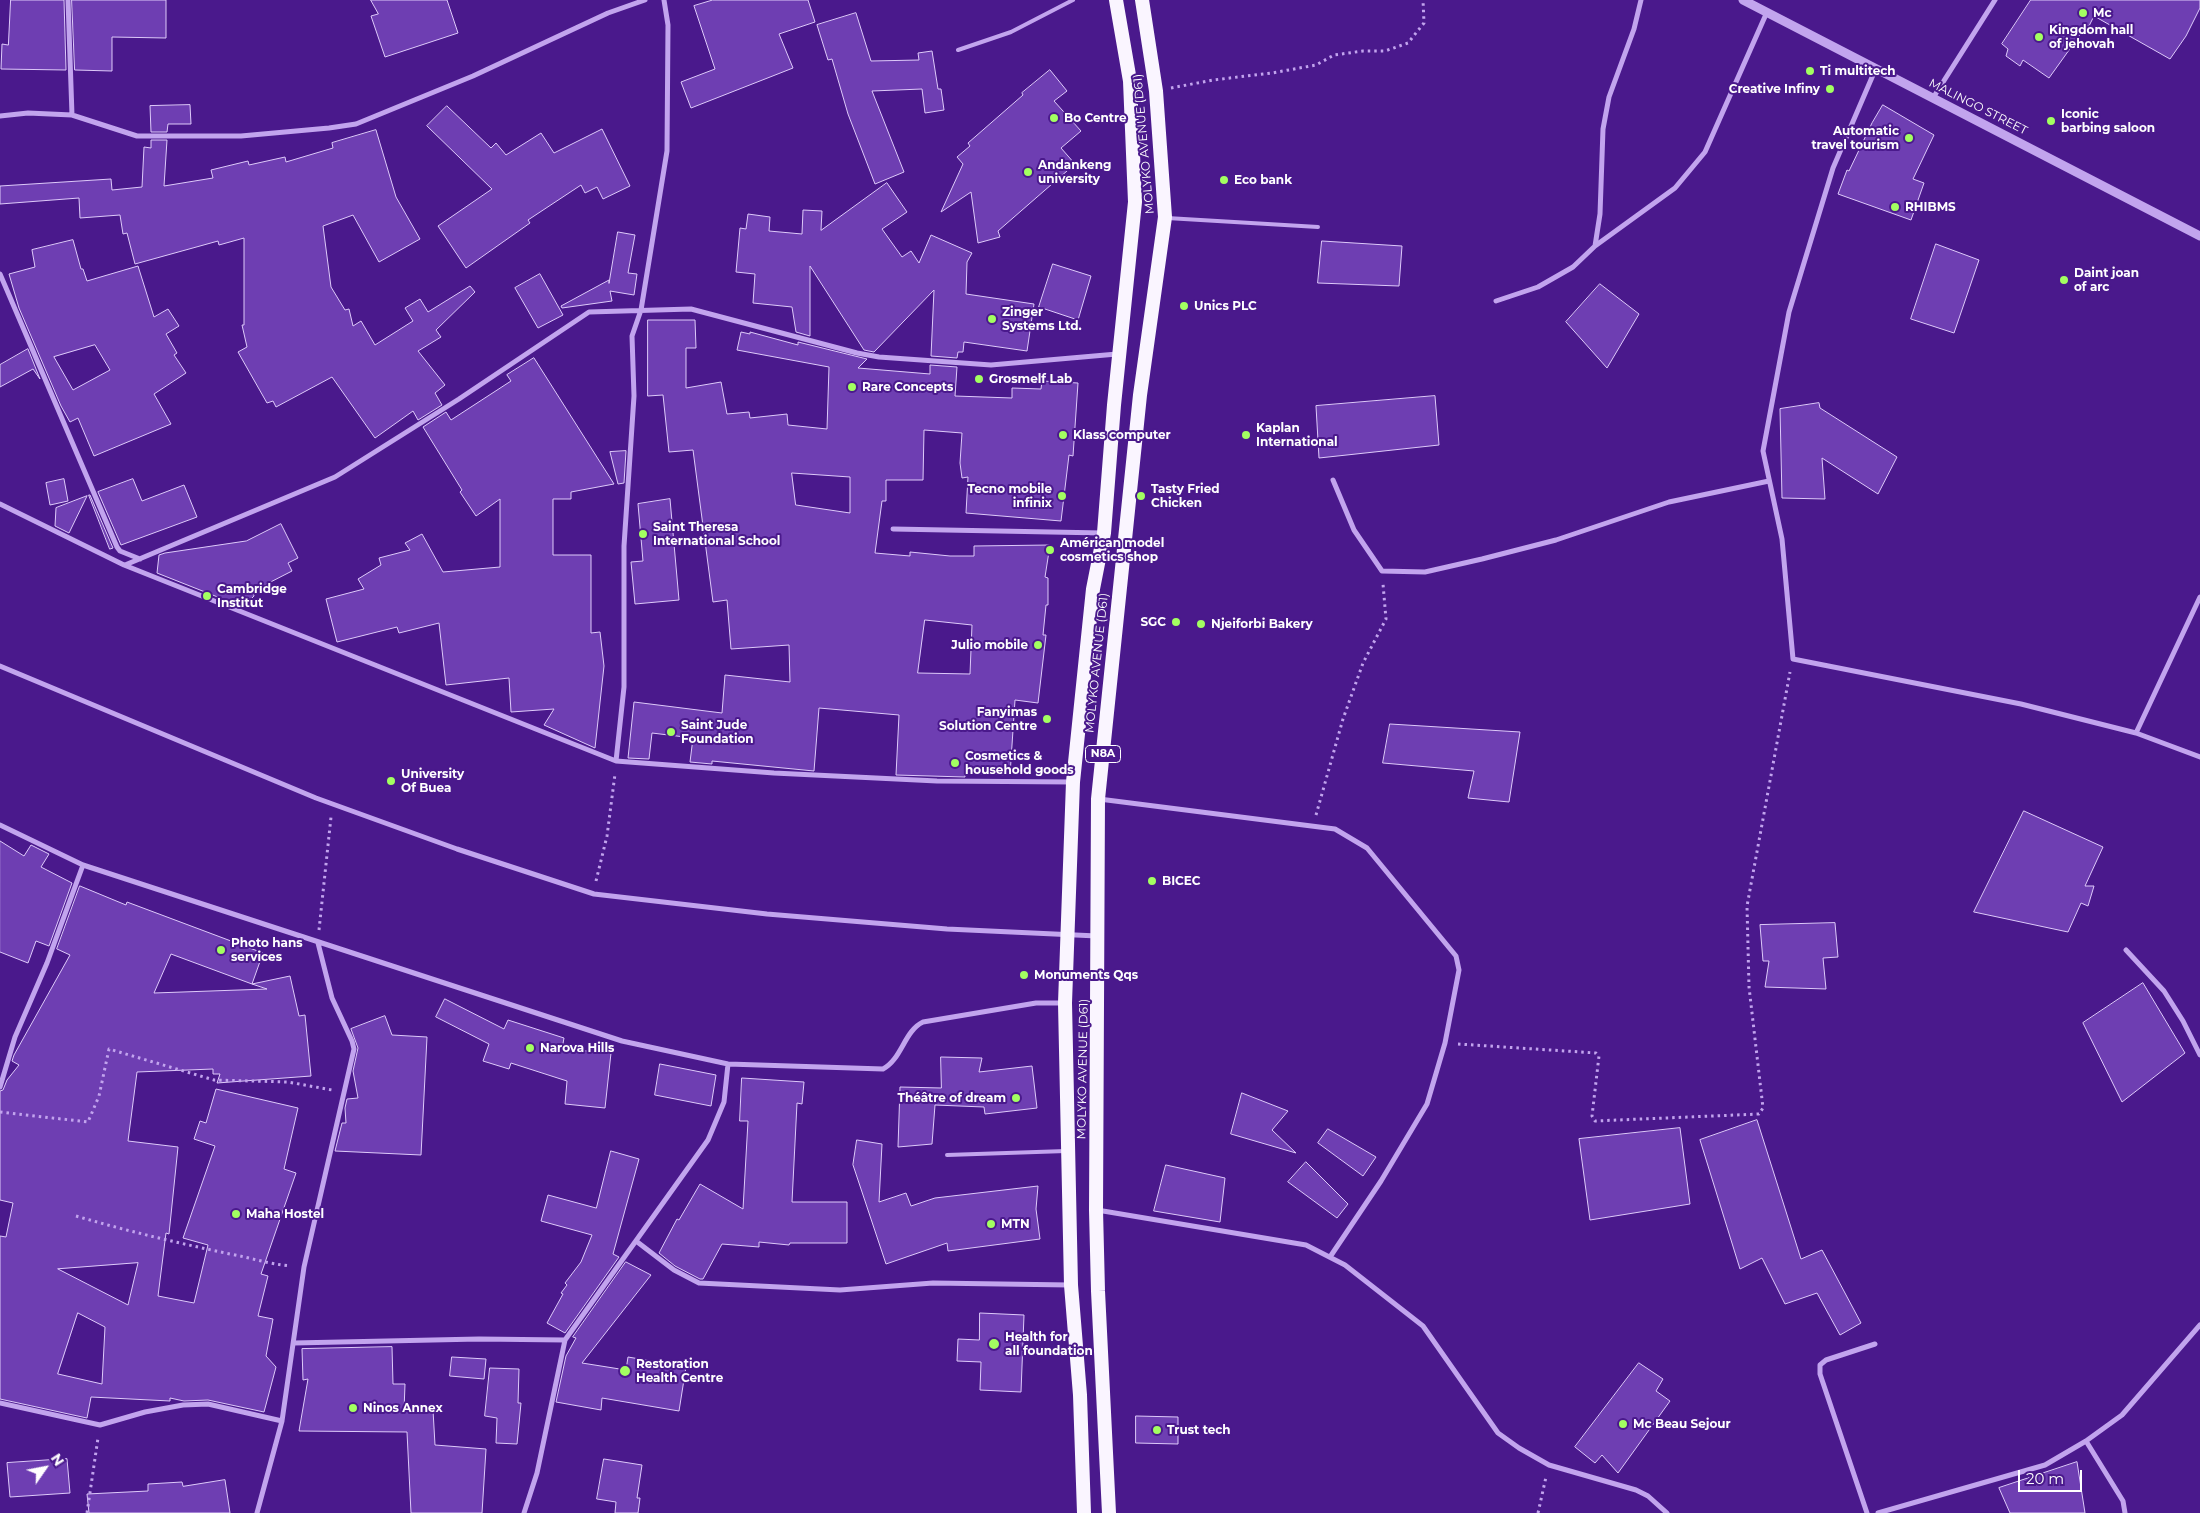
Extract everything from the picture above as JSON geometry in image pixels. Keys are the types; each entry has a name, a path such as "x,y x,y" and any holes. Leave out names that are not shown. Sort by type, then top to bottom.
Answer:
{"highway":[{"name":"MOLYKO AVENUE (D61)","path":"1084,1513 1080,1394 1071,1285 1065,1003 1073,782 1093,589 1104,533 1119,354 1135,202 1130,81 1116,0"},
{"name":"MOLYKO AVENUE (D61)","path":"1109,1513 1096,1210 1098,799 1140,395 1165,218 1156,91 1142,0"}],"street":[{"path":"68,0 72,114"},
{"path":"0,116 28,113 72,114 137,136 241,136 356,124 473,76 608,13 646,0"},
{"path":"616,761 624,687 624,546 634,396 632,336 641,310 667,151 668,25 664,0"},
{"path":"1595,246 1600,214 1603,129 1609,97 1634,29 1641,0"},
{"name":"MALINGO STREET","path":"1744,0 2200,236"},
{"path":"1933,98 1995,0"},
{"path":"1496,301 1538,287 1573,267 1595,246 1675,188 1705,152 1768,12"},
{"path":"1876,68 1832,168 1790,312 1763,451 1782,539 1793,659 2021,704 2136,733 2200,758"},
{"path":"0,274 117,547 120,551 140,559"},
{"path":"124,565 336,477 459,399 589,312 692,309 857,353 889,358 990,365 1119,354"},
{"path":"1334,480 1354,530 1382,571 1425,572 1556,540 1669,502 1769,481"},
{"path":"0,504 124,565 616,761 774,773 937,781 1073,782"},
{"path":"893,529 1104,533"},
{"path":"2136,733 2200,597"},
{"path":"0,666 333,803 457,849 594,894 767,914 1068,936 1098,936"},
{"path":"1098,799 1335,829 1367,848 1456,956 1459,970 1445,1043 1428,1104 1381,1181 1330,1257"},
{"path":"0,825 83,865 318,943 622,1041 728,1064 883,1069 890,1064 914,1027 923,1022 1036,1004 1065,1003"},
{"path":"0,1087 15,1037 47,963 83,865"},
{"path":"257,1513 282,1421 304,1267 354,1049 332,998 318,943"},
{"path":"2126,950 2164,991 2183,1021 2200,1055"},
{"path":"524,1513 537,1473 565,1340 708,1140 724,1102 728,1064"},
{"path":"1096,1210 1306,1246 1330,1257 1345,1265 1423,1326 1498,1433 1519,1448 1549,1465 1636,1490 1648,1496 1667,1513"},
{"path":"636,1241 674,1270 698,1283 840,1290 933,1283 1071,1285"},
{"path":"1878,1513 2045,1465 2086,1441 2122,1415 2200,1325"},
{"path":"294,1342 479,1339 565,1340"},
{"path":"1867,1513 1820,1374 1820,1364 1826,1360 1875,1344"},
{"path":"0,1402 100,1425 145,1412 183,1405 208,1404 282,1421"},
{"path":"2086,1441 2122,1501 2125,1513"}],"lane":[{"path":"958,50 1011,32 1073,0"},
{"path":"1165,218 1318,227"},
{"path":"947,1155 1068,1151"}],"path":[{"path":"1156,91 1213,80 1272,73 1316,65 1334,55 1363,50 1386,51 1408,43 1424,23 1423,0"},
{"path":"1312,827 1343,719 1364,664 1386,619 1382,571"},
{"path":"1445,1043 1596,1053 1598,1056 1592,1116 1595,1121 1759,1114 1763,1108 1748,987 1746,906 1793,659"},
{"path":"594,894 607,836 616,761"},
{"path":"318,943 320,909 333,803"},
{"path":"0,1112 88,1122 99,1096 109,1049 214,1080 288,1082 345,1092"},
{"path":"76,1216 159,1240 236,1255 268,1264 304,1267"},
{"path":"87,1513 100,1425"},
{"path":"1538,1513 1549,1465"}],"building":[{"path":"11,0 64,0 66,70 1,69 2,44 8,45"},
{"path":"72,0 166,0 166,38 112,37 112,71 75,70"},
{"path":"371,0 447,0 458,33 385,57 371,16 378,14"},
{"path":"713,0 808,0 815,22 779,34 793,68 691,108 681,82 715,69 694,6"},
{"path":"2031,0 2200,0 2200,8 2186,36 2170,59 2094,16 2089,26 2087,25 2049,78 2023,60 2020,66 2006,56 2008,49 2002,44"},
{"path":"856,13 871,61 919,60 918,53 932,51 938,89 941,89 944,110 925,113 922,89 872,91 904,172 875,184 848,114 832,59 828,60 817,25"},
{"path":"1050,70 1067,91 1054,101 1081,131 1061,148 1075,164 998,231 1000,237 978,243 971,192 941,212 963,164 957,157 970,146 968,143"},
{"path":"190,105 191,124 168,124 167,132 151,132 150,106"},
{"path":"1883,105 1934,135 1913,179 1924,183 1911,220 1838,194 1847,170 1849,171 1872,123"},
{"path":"447,106 491,148 496,143 506,155 541,133 554,153 602,129 630,186 603,199 597,187 585,193 581,185 528,220 530,223 466,268 438,226 492,189 427,126"},
{"path":"376,130 396,197 420,239 379,262 353,215 323,226 331,287 345,310 349,309 353,326 361,321 375,345 413,321 405,308 420,299 428,312 470,286 475,292 436,330 441,337 418,351 445,385 435,393 442,405 418,420 413,411 375,438 332,377 276,407 273,401 267,403 238,352 247,347 242,325 244,325 244,238 219,245 218,241 135,264 127,233 123,234 120,215 80,218 79,198 0,204 0,186 111,179 112,190 142,187 144,147 151,148 151,140 167,140 164,186 213,178 211,170 248,161 249,165 285,157 286,162 333,148 332,143"},
{"path":"887,183 907,212 882,229 902,257 911,251 919,263 931,235 972,253 967,262 966,294 1034,304 1027,351 964,342 963,352 958,352 957,358 931,356 934,290 874,352 864,350 810,266 810,336 796,332 792,307 753,303 755,274 736,272 740,228 746,229 748,214 770,217 769,231 802,234 803,210 822,211 821,230"},
{"path":"618,232 635,235 628,273 637,274 634,295 610,291 612,301 562,308 561,306 609,280 609,283"},
{"path":"73,240 81,269 83,269 87,281 138,266 154,317 168,309 179,326 166,334 177,353 174,355 186,373 154,394 171,424 94,456 78,418 70,422 61,406 19,308 9,274 35,267 32,250","holes":["95,345 110,370 73,390 54,357"]},
{"path":"1322,241 1402,246 1399,286 1318,283"},
{"path":"1936,244 1979,260 1954,333 1911,319"},
{"path":"1053,264 1091,276 1078,320 1039,307"},
{"path":"540,274 563,315 538,328 515,288"},
{"path":"1600,284 1639,314 1607,368 1566,322"},
{"path":"648,320 695,320 696,348 686,348 686,388 721,382 727,414 749,412 750,418 787,414 788,425 827,429 829,367 737,350 741,332 750,334 750,332 798,345 798,342 867,359 858,368 930,374 930,365 957,367 955,396 1012,398 1012,388 1041,389 1042,381 1078,383 1073,456 1069,455 1061,521 966,513 968,477 962,478 960,463 962,433 924,430 923,480 886,480 886,501 882,501 875,553 910,556 910,552 974,556 974,546 1050,545 1045,577 1048,578 1048,605 1046,605 1043,635 1046,635 1038,703 1015,700 1010,775 965,773 965,777 896,775 899,715 819,708 814,771 712,761 712,764 690,762 693,738 652,733 649,759 628,758 634,702 722,713 725,675 790,682 789,645 731,649 727,600 713,602 693,450 669,452 663,395 648,396","holes":["792,473 850,477 850,513 796,505","925,620 972,625 970,674 918,673"]},
{"path":"28,349 40,379 33,369 0,387 0,365"},
{"path":"534,358 614,484 571,492 571,499 553,499 553,555 591,555 591,633 600,632 604,666 595,748 544,725 554,709 511,712 509,678 446,685 439,623 399,633 397,627 337,642 326,599 364,589 358,579 381,565 379,558 410,550 405,543 422,534 443,572 500,567 500,499 476,516 423,427 446,412 451,420 511,381 507,375"},
{"path":"1435,396 1439,445 1319,458 1316,406"},
{"path":"1819,403 1820,408 1897,457 1878,494 1822,458 1825,499 1782,498 1780,409"},
{"path":"626,451 624,483 618,484 610,452"},
{"path":"64,479 68,501 50,505 46,483"},
{"path":"133,479 142,501 184,485 197,517 121,545 98,492"},
{"path":"90,495 113,548 110,549"},
{"path":"87,496 69,533 55,526 56,508"},
{"path":"670,499 679,600 635,604 631,562 643,561 638,504"},
{"path":"281,524 298,558 288,563 292,571 253,591 254,596 243,607 157,573 159,555 246,541"},
{"path":"1390,724 1520,732 1509,802 1468,798 1474,771 1383,763"},
{"path":"2024,811 2103,847 2085,886 2094,886 2088,906 2081,903 2068,932 1974,912"},
{"path":"0,841 24,856 31,845 49,854 41,867 72,883 49,946 36,941 28,963 0,952"},
{"path":"80,886 126,905 127,902 263,953 252,984 290,976 299,1016 305,1015 311,1076 217,1083 220,1074 213,1074 213,1069 137,1072 128,1141 178,1147 169,1234 166,1233 158,1296 194,1303 208,1245 183,1238 215,1146 194,1139 200,1121 206,1123 216,1089 298,1108 284,1169 296,1173 261,1274 268,1276 258,1316 273,1319 266,1356 276,1367 264,1412 208,1400 184,1401 170,1398 170,1401 91,1397 87,1418 0,1399 0,1236 6,1237 13,1203 0,1200 0,1091 3,1090 7,1080 19,1065 12,1061 14,1055 70,955 57,949","holes":["171,954 267,989 154,993","138,1263 128,1305 58,1269","78,1313 105,1327 102,1384 58,1374"]},
{"path":"1835,923 1838,957 1823,958 1826,989 1765,987 1769,961 1763,961 1760,925"},
{"path":"2143,983 2185,1053 2122,1102 2083,1023"},
{"path":"445,999 504,1029 508,1020 564,1038 562,1049 611,1053 605,1108 565,1104 567,1081 511,1063 509,1069 483,1061 489,1044 436,1017"},
{"path":"385,1016 392,1035 427,1037 421,1155 335,1151 342,1123 346,1123 345,1108 347,1099 358,1098 353,1071 358,1048 351,1029"},
{"path":"941,1057 982,1058 979,1072 1032,1066 1037,1108 985,1114 984,1107 935,1105 932,1144 898,1147 900,1087 941,1088"},
{"path":"660,1064 716,1075 711,1106 655,1095"},
{"path":"742,1078 804,1082 802,1104 797,1103 792,1202 847,1202 847,1243 790,1243 789,1245 759,1242 759,1247 722,1244 703,1279 700,1279 675,1266 659,1253 677,1219 679,1220 700,1184 743,1209 748,1121 740,1121"},
{"path":"1242,1093 1288,1111 1272,1130 1296,1153 1231,1134"},
{"path":"1757,1120 1801,1259 1822,1250 1861,1323 1840,1335 1817,1293 1785,1304 1762,1258 1740,1269 1700,1140"},
{"path":"1680,1128 1690,1204 1590,1220 1579,1139"},
{"path":"1328,1129 1376,1157 1363,1176 1318,1143"},
{"path":"857,1140 882,1144 879,1202 906,1193 911,1206 935,1198 1038,1186 1036,1209 1040,1239 948,1251 947,1243 886,1264 853,1165"},
{"path":"611,1151 639,1159 613,1254 619,1257 565,1333 547,1323 563,1294 561,1293 567,1285 565,1283 581,1262 592,1235 541,1221 548,1195 596,1208"},
{"path":"1306,1162 1348,1204 1337,1218 1288,1182"},
{"path":"1166,1165 1225,1178 1220,1222 1154,1211"},
{"path":"626,1262 651,1275 582,1363 626,1370 628,1357 686,1367 679,1411 602,1398 601,1410 556,1402 566,1356 576,1338 573,1337"},
{"path":"980,1313 1024,1315 1021,1392 980,1390 981,1362 957,1361 958,1339 979,1340"},
{"path":"392,1347 393,1384 405,1384 404,1411 433,1410 435,1445 486,1449 482,1513 411,1513 407,1432 299,1431 308,1379 303,1380 302,1349"},
{"path":"452,1357 486,1359 484,1379 450,1376"},
{"name":"Mc Beau Sejour","path":"1639,1363 1663,1379 1656,1391 1670,1401 1618,1473 1602,1455 1595,1463 1575,1447"},
{"path":"490,1368 519,1369 518,1403 521,1403 517,1444 496,1443 497,1418 485,1416"},
{"name":"Trust tech","path":"1136,1416 1178,1417 1178,1444 1136,1443"},
{"path":"67,1459 70,1493 10,1497 7,1463"},
{"path":"604,1459 642,1465 637,1498 640,1498 638,1513 615,1513 616,1502 597,1499"},
{"path":"2077,1462 2085,1513 2010,1513 1999,1488"},
{"path":"225,1480 230,1513 89,1513 87,1494 148,1491 148,1484 182,1482 183,1486"}],"place":[{"name":"Mc","path":"2083,13"},
{"name":"Kingdom hall of jehovah","path":"2039,37"},
{"name":"Ti multitech","path":"1810,71"},
{"name":"Creative Infiny","path":"1830,89"},
{"name":"Bo Centre","path":"1054,118"},
{"name":"Iconic barbing saloon","path":"2051,121"},
{"name":"Automatic travel tourism","path":"1909,138"},
{"name":"Andankeng university","path":"1028,172"},
{"name":"Eco bank","path":"1224,180"},
{"name":"RHIBMS","path":"1895,207"},
{"name":"Daint joan of arc","path":"2064,280"},
{"name":"Unics PLC","path":"1184,306"},
{"name":"Zinger Systems Ltd.","path":"992,319"},
{"name":"Grosmelf Lab","path":"979,379"},
{"name":"Rare Concepts","path":"852,387"},
{"name":"Klass computer","path":"1063,435"},
{"name":"Kaplan International","path":"1246,435"},
{"name":"Tecno mobile infinix","path":"1062,496"},
{"name":"Tasty Fried Chicken","path":"1141,496"},
{"name":"Saint Theresa International School","path":"643,534"},
{"name":"Américan model cosmetics shop","path":"1050,550"},
{"name":"Cambridge Institut","path":"207,596"},
{"name":"SGC","path":"1176,622"},
{"name":"Njeiforbi Bakery","path":"1201,624"},
{"name":"Julio mobile","path":"1038,645"},
{"name":"Fanyimas Solution Centre","path":"1047,719"},
{"name":"Saint Jude Foundation","path":"671,732"},
{"name":"Cosmetics & household goods","path":"955,763"},
{"name":"University Of Buea","path":"391,781"},
{"name":"BICEC","path":"1152,881"},
{"name":"Photo hans services","path":"221,950"},
{"name":"Monuments Qqs","path":"1024,975"},
{"name":"Narova Hills","path":"530,1048"},
{"name":"Théâtre of dream","path":"1016,1098"},
{"name":"Maha Hostel","path":"236,1214"},
{"name":"MTN","path":"991,1224"},
{"name":"Health for all foundation","path":"994,1344"},
{"name":"Restoration Health Centre","path":"625,1371"},
{"name":"Ninos Annex","path":"353,1408"},
{"name":"Mc Beau Sejour","path":"1623,1424"},
{"name":"Trust tech","path":"1157,1430"}]}
